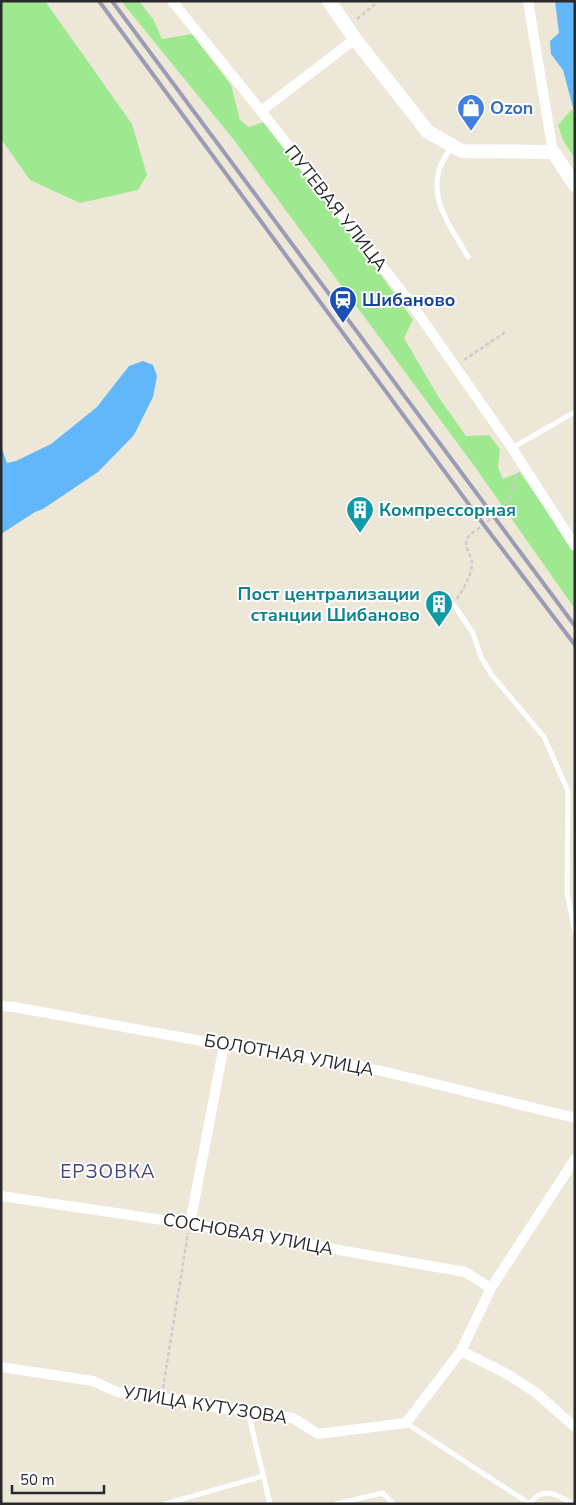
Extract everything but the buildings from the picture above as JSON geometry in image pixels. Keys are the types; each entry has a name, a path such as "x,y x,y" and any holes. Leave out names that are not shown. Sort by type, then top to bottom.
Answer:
{"street":[{"name":"ПУТЕВАЯ УЛИЦА","path":"172,1 261,111 413,306 512,448 575,546"},
{"path":"329,1 355,40 428,132 462,151 552,152"},
{"path":"528,1 552,152 575,185"},
{"path":"261,111 355,40"},
{"name":"БОЛОТНАЯ УЛИЦА","path":"1,1006 24,1008 224,1045 369,1068 575,1118"},
{"path":"190,1224 224,1045"},
{"path":"406,1423 461,1351 491,1288 575,1159"},
{"name":"СОСНОВАЯ УЛИЦА","path":"1,1196 190,1224 465,1272 491,1288"},
{"path":"461,1351 507,1374 535,1392 575,1427"},
{"name":"УЛИЦА КУТУЗОВА","path":"1,1367 93,1381 117,1392 161,1399 185,1398 208,1406 293,1418 318,1434 406,1423"}],"lane":[{"path":"452,146 439,169 436,193 439,205 468,257"},
{"path":"512,448 575,412"},
{"path":"454,605 472,633 481,657 491,674 544,737 568,790 567,893 575,932"},
{"path":"248,1412 270,1504"},
{"path":"406,1423 530,1504 533,1498 552,1492 572,1504"},
{"path":"165,1504 263,1476"},
{"path":"336,1504 382,1493 394,1504"}],"path":[{"path":"355,40 355,20 379,1"},
{"path":"455,366 506,331"},
{"path":"454,605 471,574 472,561 466,544 468,537 508,502 512,494 516,469 520,462"},
{"path":"161,1399 190,1224"}],"green space":[{"path":"1,1 45,1 132,124 147,175 138,190 80,203 30,180 1,139"},
{"path":"121,1 139,1 153,19 162,39 192,34 231,85 240,120 249,127 264,122 348,229 413,320 404,338 439,398 466,436 489,435 500,449 498,468 503,479 520,472 575,553 575,609 475,467 234,140"},
{"path":"572,109 575,115 575,159 563,140 558,125"}],"water":[{"path":"555,1 575,1 575,115 563,70 551,54 550,41 559,33"},
{"path":"143,361 153,365 157,376 153,397 134,435 98,472 43,509 35,512 1,534 1,446 7,463 16,461 51,444 97,407 129,366"}],"railway":[{"path":"99,1 484,525 575,645"},
{"path":"112,1 575,626"}],"place":[{"name":"Ozon","path":"471,132"},
{"name":"Шибаново","path":"343,324"},
{"name":"Компрессорная","path":"360,534"},
{"name":"Пост централизации станции Шибаново","path":"439,628"}],"district":[{"name":"ЕРЗОВКА","path":"108,1171"}]}
